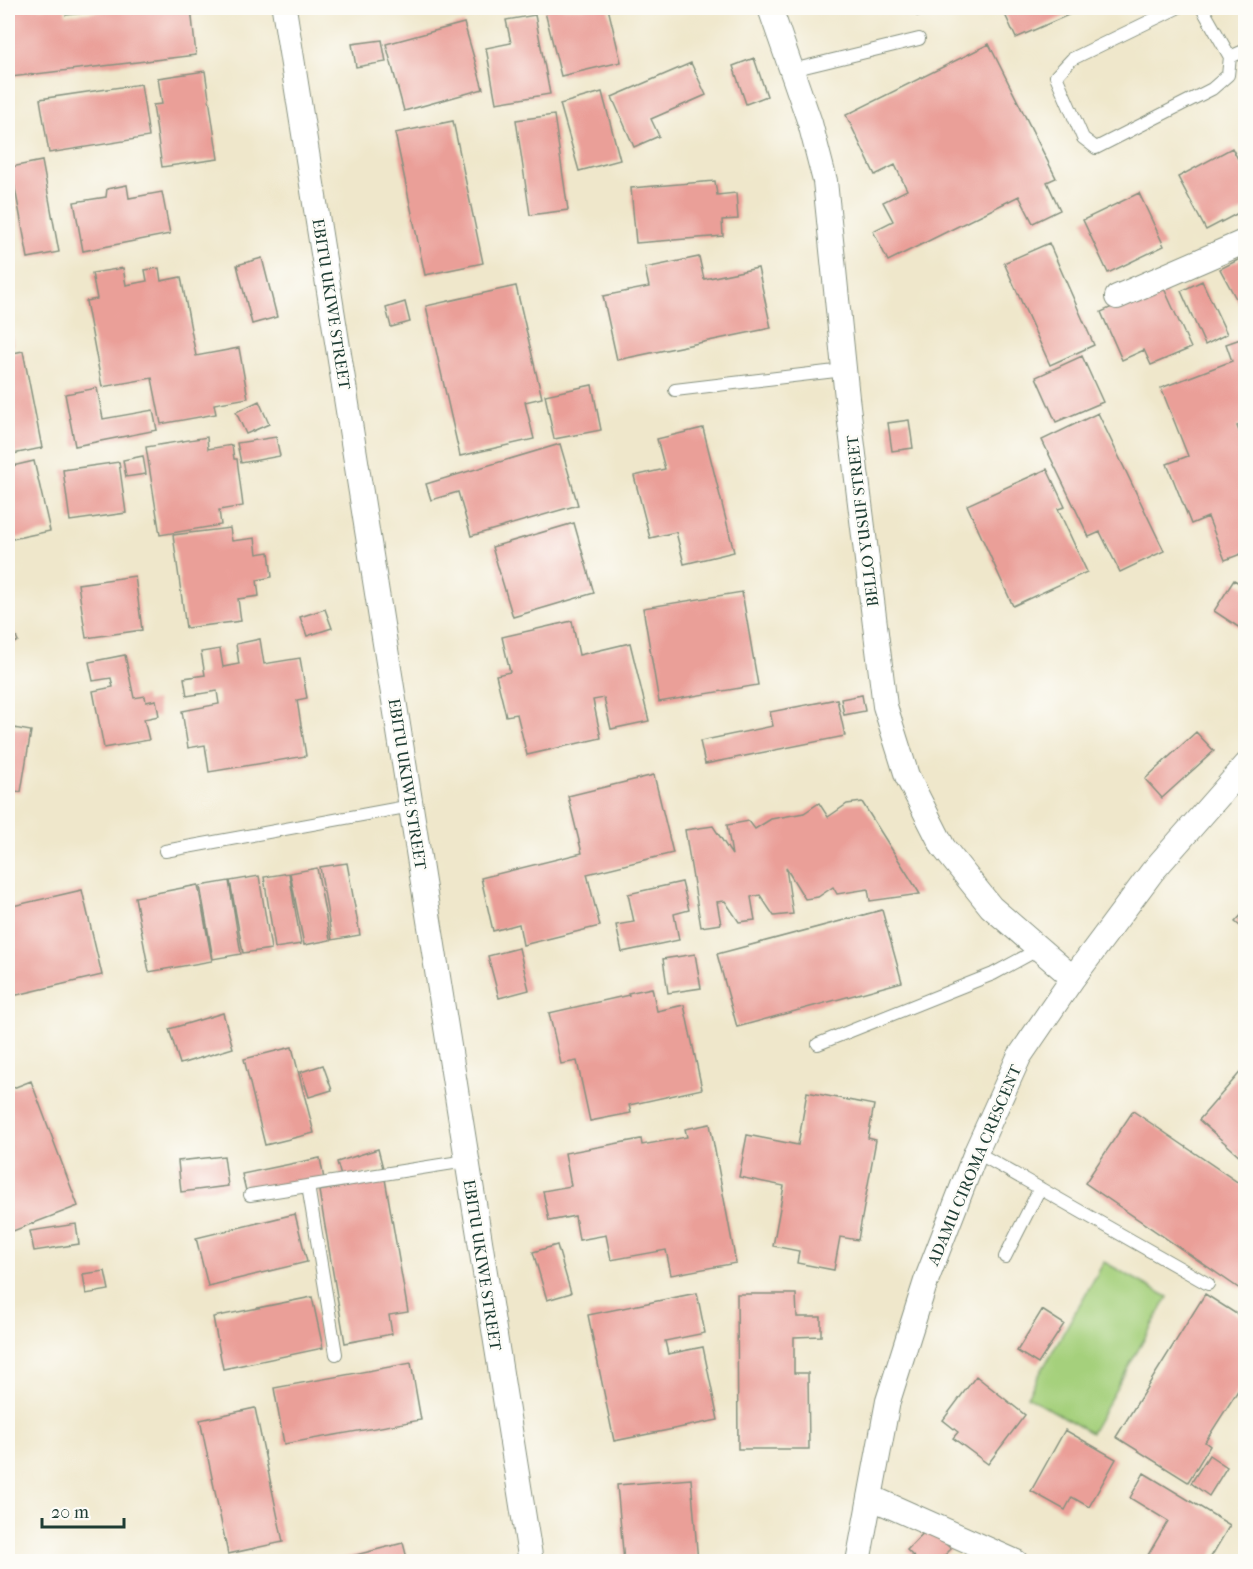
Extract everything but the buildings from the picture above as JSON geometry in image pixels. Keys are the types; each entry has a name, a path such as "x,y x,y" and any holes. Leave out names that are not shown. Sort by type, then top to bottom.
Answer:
{"street":[{"name":"EBITU UKIWE STREET","path":"284,8 531,1562"},
{"name":"BELLO YUSUF STREET","path":"770,8 810,123 825,181 844,370 885,706 907,776 944,846 991,907 1073,978"},
{"path":"1117,297 1245,241"},
{"name":"ADAMU CIROMA CRESCENT","path":"858,1562 888,1401 926,1281 976,1152 1019,1057 1073,978 1152,873 1245,765"},
{"path":"870,1497 1016,1562"}],"lane":[{"path":"1177,8 1072,59 1056,76 1083,138 1096,147 1212,89 1228,75 1230,57 1202,8"},
{"path":"792,70 919,39"},
{"path":"1230,57 1245,50"},
{"path":"675,390 844,370"},
{"path":"165,851 411,806"},
{"path":"818,1044 993,974 1039,949"},
{"path":"976,1152 1208,1284"},
{"path":"250,1195 466,1161"},
{"path":"308,1186 336,1354"},
{"path":"1005,1257 1040,1188"}],"green space":[{"path":"1104,1262 1168,1297 1091,1433 1027,1396"}]}
